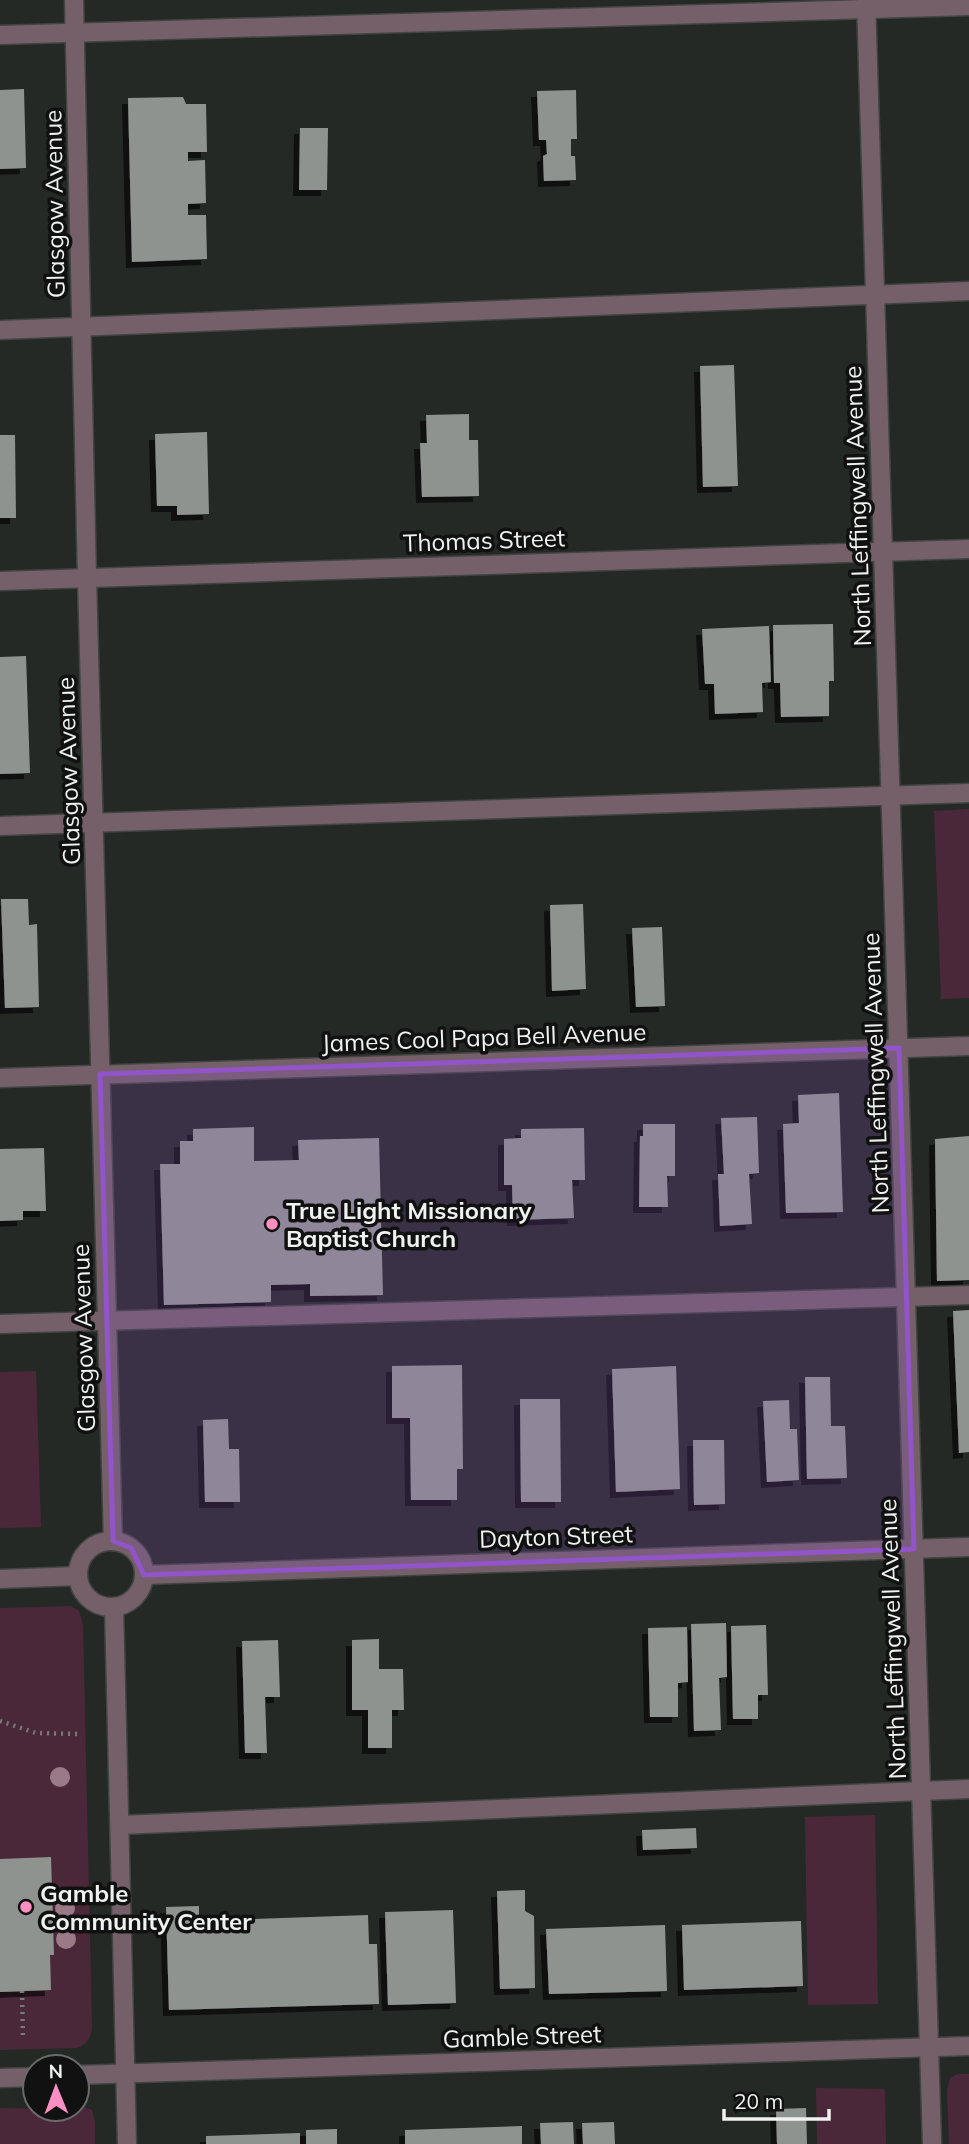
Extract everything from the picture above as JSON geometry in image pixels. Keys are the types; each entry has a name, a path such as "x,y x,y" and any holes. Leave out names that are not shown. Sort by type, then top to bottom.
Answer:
{"street":[{"name":"Glasgow Avenue","path":"74,0 113,1541"},
{"path":"0,35 867,4 969,6"},
{"name":"North Leffingwell Avenue","path":"867,4 932,2144"},
{"path":"0,330 969,291"},
{"name":"Thomas Street","path":"0,581 969,549"},
{"path":"0,826 969,793"},
{"name":"James Cool Papa Bell Avenue","path":"0,1078 969,1046"},
{"path":"0,1324 969,1295"},
{"path":"113,1541 131,1548 138,1555 144,1574 143,1584 132,1600 114,1606 94,1602 81,1587 78,1576 84,1556 92,1548 113,1541"},
{"name":"Dayton Street","path":"144,1574 969,1547"},
{"path":"0,1579 78,1576"},
{"path":"114,1606 127,2144"},
{"path":"120,1825 969,1789"},
{"name":"Gamble Street","path":"91,2075 969,2046"},
{"path":"0,2078 21,2077"}],"path":[{"path":"0,1721 36,1733 78,1734"},
{"path":"22,1991 23,2040"}],"highlighted area":[{"path":"899,1048 914,1549 144,1575 131,1548 113,1541 100,1074"}],"shaded area":[{"path":"969,809 969,998 941,999 934,811"},
{"path":"36,1371 41,1527 0,1528 0,1372"},
{"path":"71,1606 79,1611 83,1625 92,2028 88,2041 77,2048 0,2050 0,1608"},
{"path":"875,1815 878,2004 808,2005 805,1817"},
{"path":"958,2074 969,2074 969,2144 949,2144 947,2091 950,2078"},
{"path":"816,2088 885,2089 886,2144 817,2144"},
{"path":"0,2108 21,2108 21,2123 91,2123 92,2110 95,2144 0,2144"}],"building":[{"path":"24,89 26,168 0,169 0,90"},
{"path":"576,90 577,139 571,139 571,156 575,156 576,180 544,181 543,156 547,154 546,140 539,140 537,91"},
{"path":"183,97 186,104 206,104 207,152 188,152 188,161 205,160 206,203 188,204 188,215 206,215 207,259 132,262 128,98"},
{"path":"300,128 328,128 327,190 299,190"},
{"path":"734,365 738,486 703,487 700,366"},
{"path":"469,414 469,440 478,440 479,496 422,497 420,443 427,443 426,415"},
{"path":"207,432 209,514 177,515 177,506 157,506 155,434"},
{"path":"0,435 15,435 16,518 0,518"},
{"path":"833,624 834,681 829,681 829,716 781,717 780,683 774,683 773,625"},
{"path":"769,626 771,682 762,683 763,712 715,714 714,684 705,684 702,629"},
{"path":"26,656 30,773 0,774 0,657"},
{"path":"1,899 28,899 29,925 37,924 39,1007 5,1008"},
{"path":"583,904 586,989 552,991 550,905"},
{"path":"662,927 665,1006 636,1007 632,928"},
{"path":"839,1093 843,1212 786,1213 783,1124 799,1123 798,1095"},
{"path":"757,1117 759,1173 749,1174 752,1224 720,1226 718,1174 724,1174 721,1118"},
{"path":"643,1124 675,1124 675,1176 667,1176 668,1207 639,1207 640,1136 643,1136"},
{"name":"True Light Missionary Baptist Church","path":"254,1127 254,1161 299,1160 298,1140 379,1138 383,1295 310,1296 310,1284 271,1285 271,1302 164,1305 160,1164 180,1164 180,1141 193,1141 193,1129"},
{"path":"584,1128 585,1180 572,1180 574,1218 513,1220 512,1185 504,1185 504,1139 521,1138 521,1129"},
{"path":"969,1136 969,1280 937,1281 935,1139"},
{"path":"44,1148 46,1211 23,1211 23,1220 0,1221 0,1149"},
{"path":"969,1310 969,1452 959,1453 953,1311"},
{"path":"462,1365 463,1469 457,1469 457,1500 411,1500 410,1418 392,1418 392,1366"},
{"path":"676,1366 680,1489 616,1492 612,1369"},
{"path":"805,1377 830,1377 831,1426 845,1426 847,1478 807,1479"},
{"path":"520,1399 560,1399 561,1502 521,1502"},
{"path":"789,1400 790,1429 797,1429 799,1480 767,1482 763,1401"},
{"path":"228,1419 229,1449 239,1449 240,1502 205,1502 203,1420"},
{"path":"693,1440 724,1440 725,1504 694,1505"},
{"path":"726,1623 727,1677 719,1678 721,1730 694,1731 691,1624"},
{"path":"766,1625 768,1695 758,1695 758,1719 733,1719 731,1626"},
{"path":"687,1627 688,1682 678,1683 678,1717 650,1717 648,1628"},
{"path":"379,1639 379,1669 403,1669 404,1710 392,1710 392,1748 368,1748 368,1710 352,1710 352,1640"},
{"path":"278,1640 280,1697 265,1697 267,1753 245,1753 242,1641"},
{"path":"696,1828 697,1848 643,1850 642,1830"},
{"name":"Gamble Community Center","path":"51,1857 54,1955 50,1955 51,1990 0,1992 0,1859"},
{"path":"525,1890 525,1911 534,1916 535,1988 500,1989 497,1891"},
{"path":"199,1906 199,1921 368,1915 369,1944 377,1944 379,2004 169,2010 166,1907"},
{"path":"453,1910 456,2003 388,2005 385,1912"},
{"path":"801,1921 803,1986 684,1990 682,1925"},
{"path":"665,1925 667,1991 549,1994 546,1929"},
{"path":"806,2108 807,2144 777,2144 776,2109"},
{"path":"573,2122 574,2144 541,2144 540,2123"},
{"path":"614,2122 615,2144 583,2144 582,2123"},
{"path":"522,2126 522,2144 405,2144 405,2130"},
{"path":"337,2129 337,2144 306,2144 306,2130"},
{"path":"300,2133 300,2144 206,2144 206,2136"}],"place":[{"name":"True Light Missionary Baptist Church","path":"272,1224"},
{"name":"Gamble Community Center","path":"26,1907"}]}
